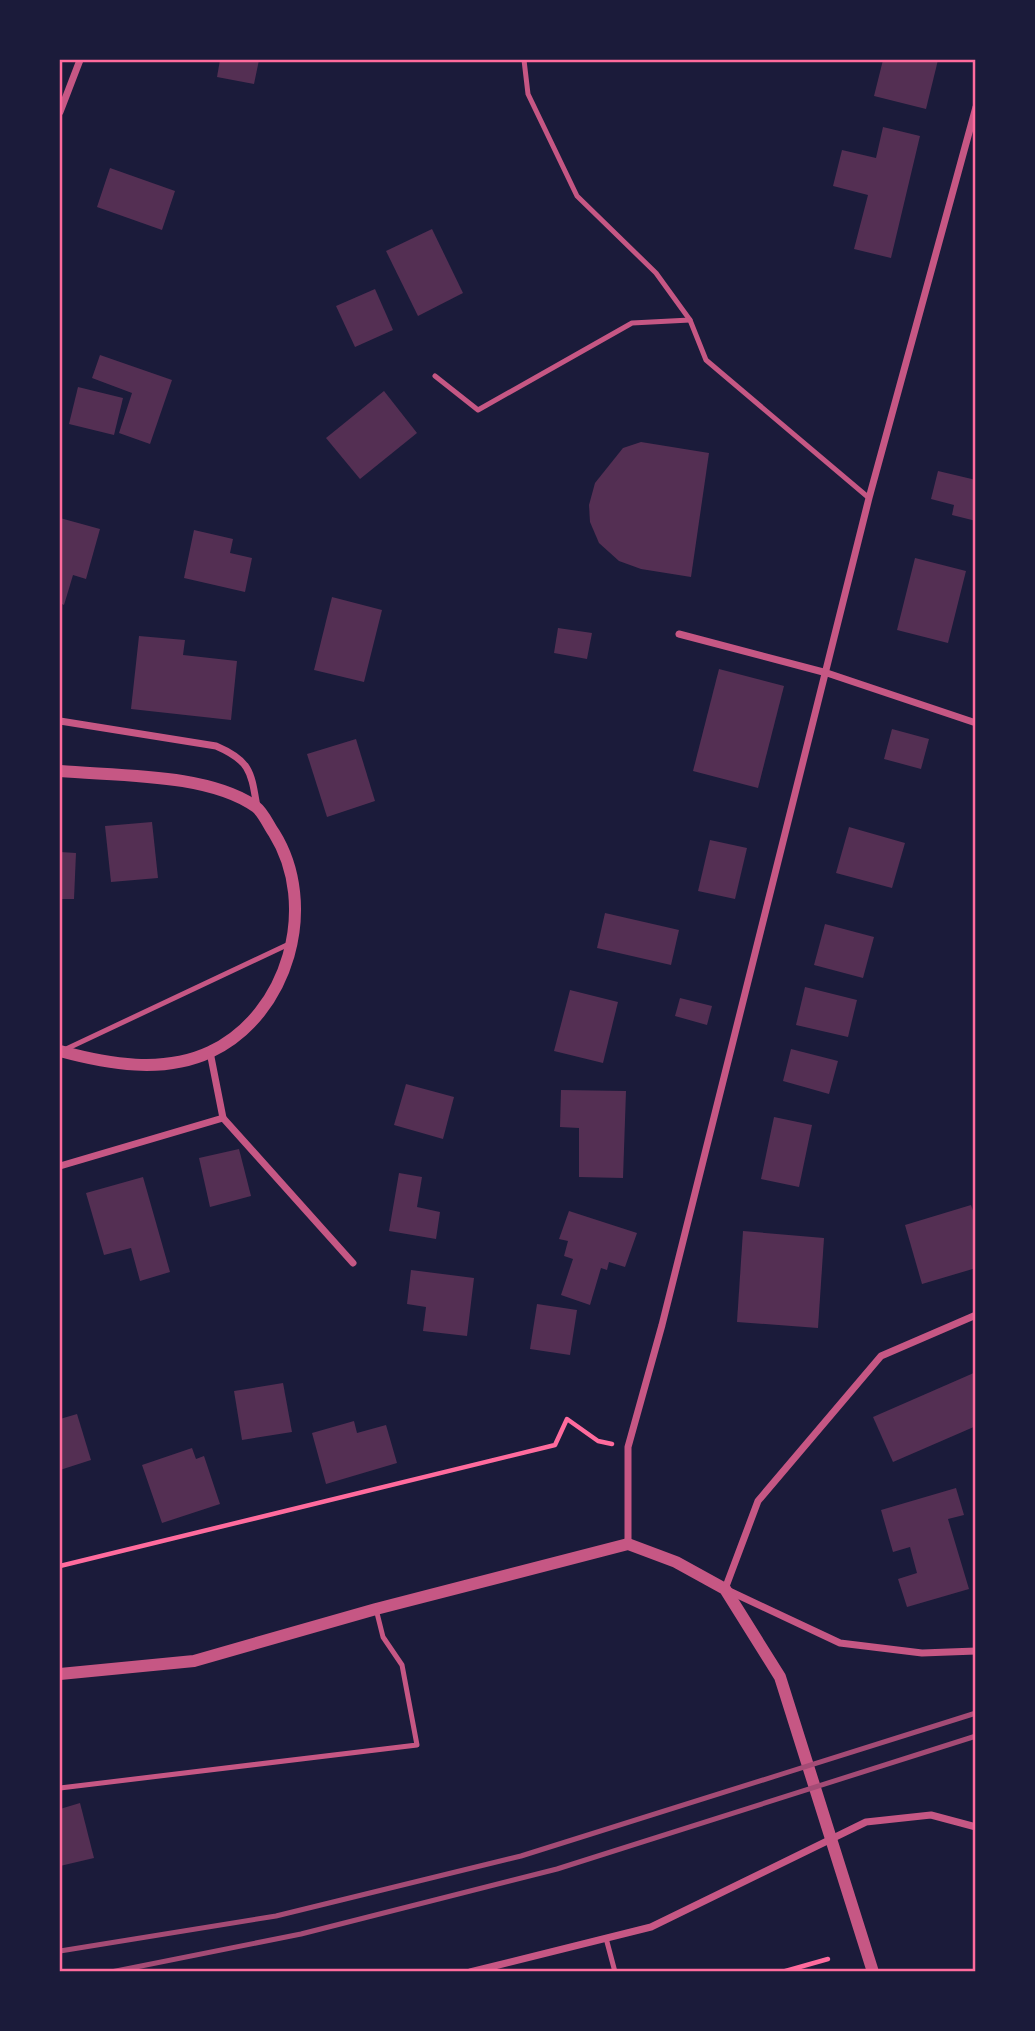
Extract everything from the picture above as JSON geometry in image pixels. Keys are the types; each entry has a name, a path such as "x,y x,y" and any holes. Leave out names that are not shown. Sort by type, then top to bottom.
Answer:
{"street":[{"path":"60,112 80,60"},
{"path":"628,1544 628,1447 662,1325 869,498 975,107"},
{"path":"679,634 827,673 975,723"},
{"path":"60,721 216,746 239,755 251,772 257,808 288,855 295,904 293,943 278,985 236,1035 210,1052 167,1065 111,1064 60,1051"},
{"path":"60,771 203,783 257,808"},
{"path":"210,1052 223,1118 353,1263"},
{"path":"60,1166 223,1118"},
{"path":"725,1589 758,1501 881,1356 975,1315"},
{"path":"60,1674 194,1661 376,1609 628,1544 677,1562 725,1589 840,1643 922,1653 975,1651"},
{"path":"725,1589 780,1677 840,1876 873,1972"},
{"path":"470,1972 651,1927 866,1822 931,1815 975,1826"}],"lane":[{"path":"524,60 528,94 578,196 656,273 690,320 706,360 869,498"},
{"path":"435,376 478,410 632,323 690,320"},
{"path":"60,1051 293,943"},
{"path":"60,1788 417,1745 402,1665 383,1637 376,1609"},
{"path":"606,1938 615,1972"}],"path":[{"path":"60,1566 555,1445 567,1419 598,1441"},
{"path":"782,1972 828,1959"},
{"path":"698,1972 709,1972"}],"building":[{"path":"220,60 259,60 254,84 217,77"},
{"path":"883,60 938,60 926,109 874,96"},
{"path":"883,127 920,136 891,258 854,249 868,195 833,186 842,150 876,158"},
{"path":"110,168 175,191 162,230 97,207"},
{"path":"432,229 463,293 418,316 386,251"},
{"path":"375,289 393,330 355,347 336,306"},
{"path":"100,355 172,380 150,444 119,433 132,393 92,378"},
{"path":"78,387 123,398 114,435 69,424"},
{"path":"384,391 417,433 360,479 326,438"},
{"path":"641,442 709,453 691,577 641,569 619,561 599,543 590,522 589,505 595,483 623,448"},
{"path":"938,471 976,480 976,521 952,515 954,505 931,499"},
{"path":"60,518 100,529 86,579 73,575 64,605 60,603"},
{"path":"194,530 233,539 230,553 252,558 245,592 184,578"},
{"path":"915,558 966,571 948,643 897,630"},
{"path":"332,597 382,610 364,682 314,670"},
{"path":"558,628 592,633 587,659 554,653"},
{"path":"139,636 185,640 183,655 237,661 231,720 131,709"},
{"path":"719,669 784,686 758,788 693,771"},
{"path":"892,729 929,739 921,769 884,759"},
{"path":"356,739 375,801 327,817 307,754"},
{"path":"152,822 158,878 111,882 105,826"},
{"path":"849,827 905,843 892,888 836,873"},
{"path":"710,840 747,848 735,899 698,891"},
{"path":"60,852 76,853 74,899 60,899"},
{"path":"605,913 679,930 671,965 597,948"},
{"path":"825,924 874,937 863,978 814,965"},
{"path":"805,987 857,1000 848,1037 796,1025"},
{"path":"570,990 618,1002 603,1063 554,1051"},
{"path":"680,998 712,1006 707,1025 675,1016"},
{"path":"791,1049 838,1061 829,1094 783,1081"},
{"path":"406,1084 454,1097 443,1139 394,1125"},
{"path":"561,1090 626,1091 623,1178 579,1177 579,1128 560,1127"},
{"path":"774,1117 812,1125 799,1187 761,1179"},
{"path":"239,1149 251,1196 210,1207 199,1158"},
{"path":"399,1173 422,1177 417,1207 440,1212 436,1239 389,1231"},
{"path":"143,1177 170,1272 140,1281 131,1248 104,1255 86,1193"},
{"path":"971,1205 976,1219 976,1268 922,1284 905,1225"},
{"path":"569,1211 637,1233 625,1267 609,1262 607,1270 601,1268 590,1305 561,1295 573,1259 564,1256 568,1241 559,1239"},
{"path":"743,1231 824,1238 818,1328 737,1322"},
{"path":"411,1270 474,1278 467,1336 423,1331 426,1307 407,1304"},
{"path":"537,1304 577,1310 570,1355 530,1349"},
{"path":"976,1372 976,1426 893,1462 873,1417"},
{"path":"283,1383 292,1432 242,1440 234,1391"},
{"path":"77,1414 91,1460 60,1470 60,1419"},
{"path":"354,1421 357,1433 386,1425 397,1463 326,1484 312,1433"},
{"path":"192,1448 196,1459 204,1456 220,1504 162,1523 142,1465"},
{"path":"956,1488 964,1515 948,1519 969,1589 907,1607 898,1579 917,1573 910,1547 893,1552 881,1510"},
{"path":"80,1803 94,1858 60,1866 60,1809"}],"railway":[{"path":"60,1951 276,1916 521,1856 976,1713"},
{"path":"111,1972 301,1934 557,1869 976,1736"}]}
